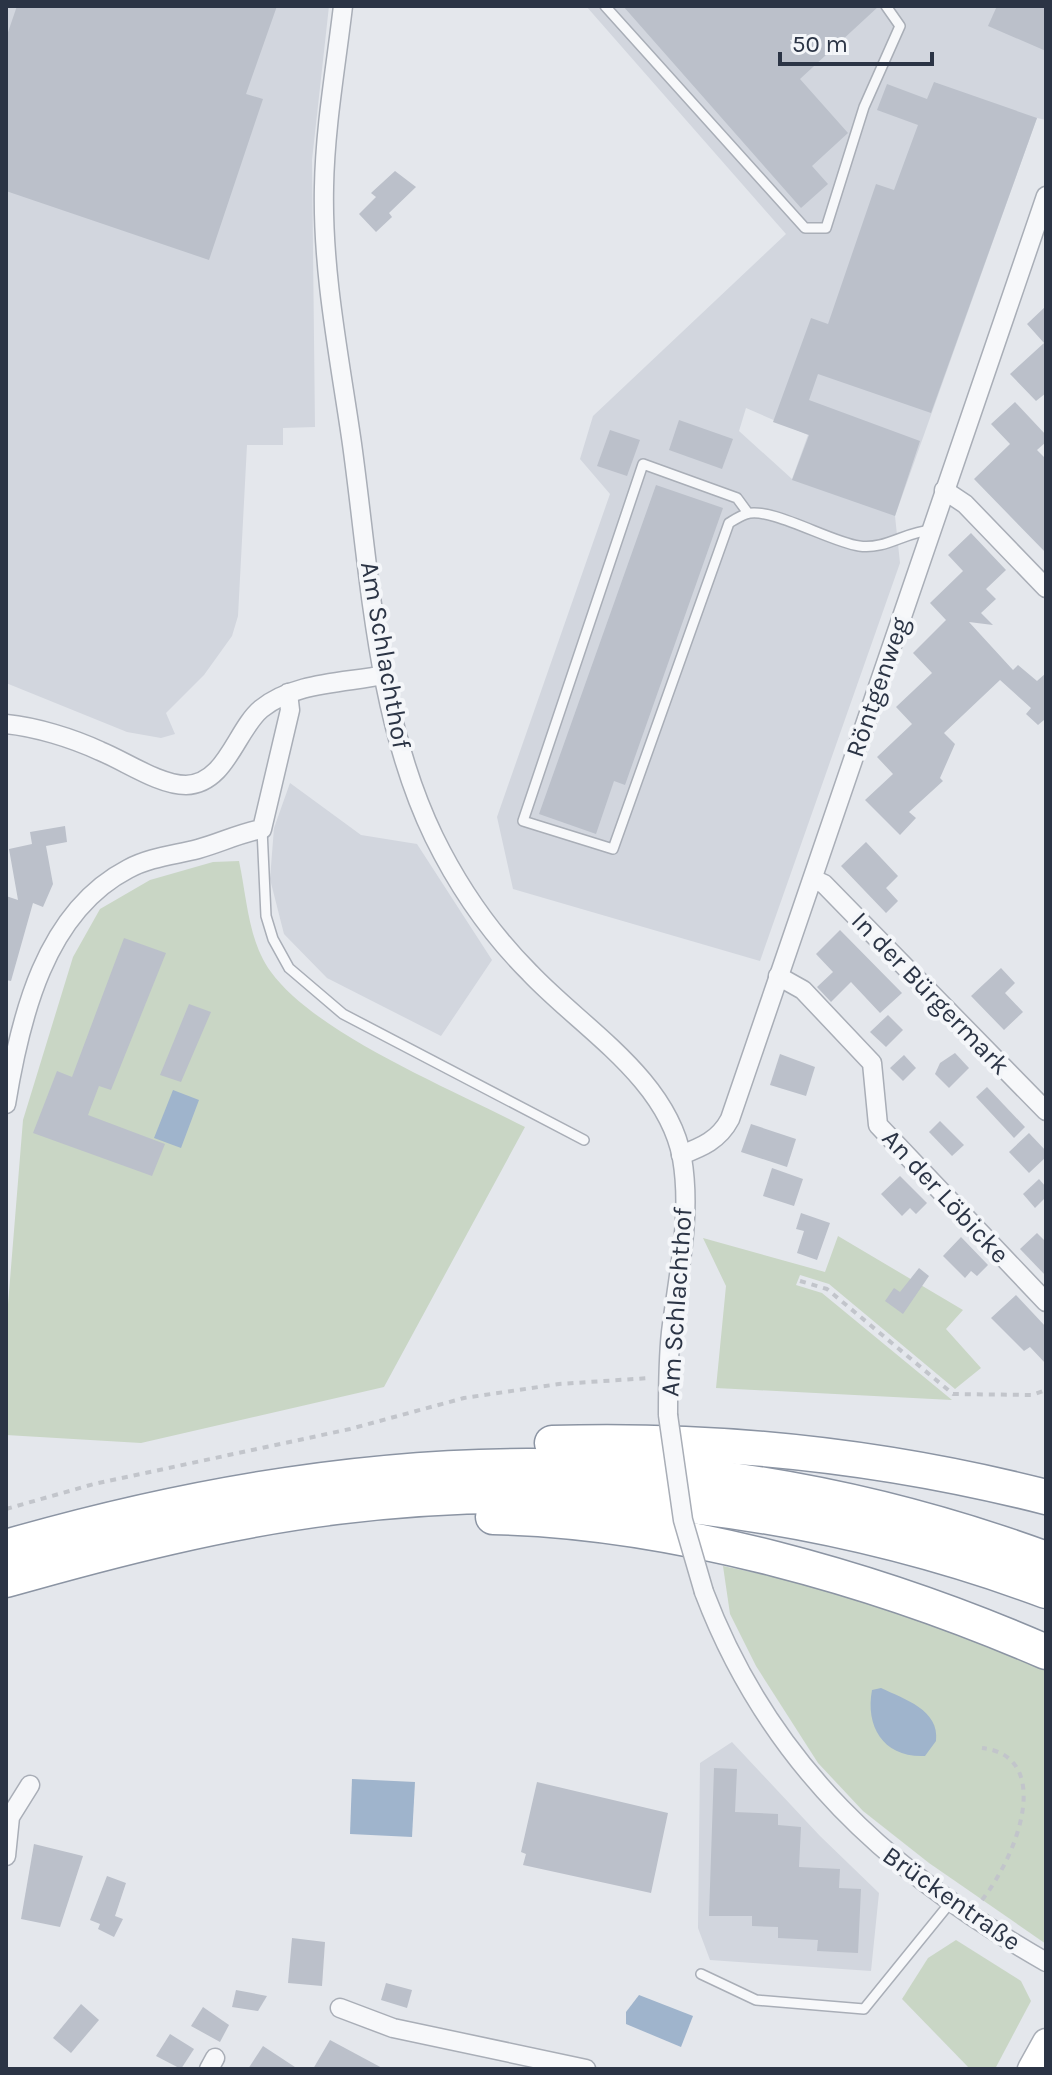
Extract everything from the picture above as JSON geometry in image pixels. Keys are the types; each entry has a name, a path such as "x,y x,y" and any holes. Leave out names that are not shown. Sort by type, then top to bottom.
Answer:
{"highway":[{"path":"372,1472 417,1451 570,1443 693,1444 855,1458 964,1477 1046,1497"},
{"path":"6,1547 191,1500 263,1486 372,1472 529,1464 697,1475 871,1506 1046,1559"},
{"path":"6,1580 161,1538 338,1506 520,1496 709,1509 859,1535 968,1565 1046,1591"},
{"path":"338,1506 381,1518 499,1517 553,1521 718,1548 889,1592 962,1617 1046,1652"}],"main road":[{"path":"1031,2069 1046,2042"}],"street":[{"name":"Am Schlachthof","path":"343,6 325,159 324,212 332,298 384,675 411,779 432,834 455,875 529,973 613,1050 653,1095 681,1155 684,1239 668,1364 668,1415 683,1520 704,1592"},
{"name":"Röntgenweg","path":"681,1155 704,1147 726,1128 1046,196"},
{"path":"944,490 965,504 1046,588"},
{"path":"6,724 96,748 166,780 187,785 210,776 228,757 258,711 288,693 384,675"},
{"path":"6,1104 13,1062 45,960 71,912 90,893 131,867 262,829 290,710 288,693"},
{"name":"In der Bürgermark","path":"813,879 824,884 1046,1111"},
{"name":"An der Löbicke","path":"778,976 803,990 872,1063 878,1125 1046,1302"},
{"name":"Brückentraße","path":"704,1592 719,1633 784,1743 844,1815 877,1846 950,1903 1046,1962"},
{"path":"6,1856 10,1817 30,1785"},
{"path":"340,2008 393,2028 586,2069"}],"lane":[{"path":"605,6 805,228 826,228 864,107 900,26 886,6"},
{"path":"748,513 737,498 643,464 523,821 613,849 729,523 748,513 770,516 841,543 863,547 884,545 910,532 931,530"},
{"path":"262,829 266,916 273,939 289,968 343,1014 584,1140"},
{"path":"701,1974 756,2000 864,2009 950,1903"}],"path":[{"path":"800,1281 827,1289 953,1394 1032,1395 1046,1390"},
{"path":"6,1509 94,1484 350,1429 464,1398 559,1384 651,1378"},
{"path":"982,1748 1011,1751"},
{"path":"970,1915 1021,1849"}],"shaded area":[{"path":"6,6 329,6 312,160 315,427 283,428 283,445 247,445 238,616 232,636 204,675 166,713 175,734 161,738 127,732 6,683"},
{"path":"586,6 1046,6 1046,120 1037,118 895,516 900,563 760,961 513,889 497,817 610,494 580,459 593,416 786,234","holes":["746,408 808,435 792,479 739,431"]},
{"path":"290,783 361,835 417,844 492,960 441,1036 327,978 284,934 270,879 274,828"},
{"path":"732,1742 820,1836 879,1893 871,1971 710,1960 698,1928 700,1763"}],"green space":[{"path":"239,861 257,947 271,972 292,995 353,1039 525,1127 384,1387 141,1443 6,1435 6,1329 23,1120 73,957 100,909 150,880 213,862"},
{"path":"838,1236 963,1310 946,1329 981,1368 955,1389 829,1284 800,1275 796,1285 822,1293 952,1400 716,1388 726,1286 703,1238 825,1272"},
{"path":"723,1566 835,1590 931,1621 1046,1667 1046,1944 929,1863 863,1811 818,1763 756,1666 730,1614"},
{"path":"956,1940 1021,1981 1031,2001 995,2069 970,2069 902,1999 928,1958"}],"water":[{"path":"173,1090 199,1100 181,1148 154,1138"},
{"path":"881,1688 910,1701 932,1721 936,1741 925,1756 898,1752 880,1738 871,1704 872,1690"},
{"path":"352,1779 415,1782 412,1837 350,1834"},
{"path":"639,1995 693,2016 681,2047 626,2024 626,2012"}],"building":[{"path":"17,6 277,6 246,94 263,99 209,260 6,191 6,38"},
{"path":"623,6 879,6 800,79 848,133 812,166 828,184 801,208"},
{"path":"997,6 1046,6 1046,51 988,26"},
{"path":"934,82 1037,118 931,413 818,374 809,400 920,441 895,516 792,480 809,435 773,422 811,318 828,324 876,184 894,190 918,125 877,110 887,84 927,99"},
{"path":"395,171 416,187 389,213 392,217 376,232 359,214 376,197 371,193"},
{"path":"1046,306 1046,393 1036,401 1010,374 1044,343 1027,324"},
{"path":"1015,402 1046,435 1046,442 1037,450 1046,459 1046,553 974,479 1010,444 991,424"},
{"path":"679,420 733,439 722,469 669,450"},
{"path":"610,430 640,440 627,476 597,466"},
{"path":"656,485 723,508 625,785 614,781 596,834 539,814"},
{"path":"971,533 1006,570 986,589 996,599 981,613 993,625 969,622 1013,670 1018,665 1037,681 1046,673 1046,722 1044,720 1038,725 1026,714 1031,708 1000,680 944,733 955,744 940,778 943,781 909,812 916,818 900,835 865,800 893,774 877,757 912,724 896,707 932,673 913,653 946,620 930,603 963,571 948,555"},
{"path":"65,826 67,842 46,846 53,884 43,907 33,903 11,981 6,980 6,896 18,900 9,849 32,844 30,832"},
{"path":"866,842 898,876 886,888 898,901 886,913 841,866"},
{"path":"840,930 902,993 880,1013 851,982 831,1002 817,987 833,972 816,954"},
{"path":"124,938 166,953 111,1090 99,1086 88,1115 165,1144 152,1176 33,1133 57,1071 72,1077"},
{"path":"1001,968 1015,983 1005,993 1023,1012 1004,1030 971,996"},
{"path":"189,1004 211,1012 181,1082 160,1075"},
{"path":"888,1015 903,1030 886,1047 870,1032"},
{"path":"955,1053 969,1068 949,1088 935,1074 940,1063"},
{"path":"780,1054 815,1067 806,1096 770,1085"},
{"path":"904,1055 916,1068 903,1081 890,1068"},
{"path":"987,1087 1025,1127 1014,1138 976,1097"},
{"path":"940,1121 964,1145 952,1156 929,1132"},
{"path":"751,1124 796,1139 787,1167 741,1152"},
{"path":"1029,1133 1046,1151 1046,1157 1029,1173 1009,1152"},
{"path":"772,1168 803,1179 794,1206 763,1196"},
{"path":"900,1176 927,1203 916,1214 910,1208 902,1216 881,1194"},
{"path":"1039,1179 1046,1187 1046,1197 1035,1208 1023,1194"},
{"path":"801,1213 830,1223 817,1260 797,1253 804,1231 796,1229"},
{"path":"1037,1233 1046,1242 1046,1276 1020,1249"},
{"path":"961,1237 988,1265 977,1276 971,1271 965,1278 943,1256"},
{"path":"919,1268 929,1276 903,1314 885,1301 894,1288 900,1292"},
{"path":"1016,1295 1046,1327 1046,1364 1030,1347 1024,1351 991,1318"},
{"path":"714,1768 737,1769 735,1812 778,1814 778,1825 801,1827 799,1867 840,1869 839,1888 861,1889 858,1953 817,1951 818,1940 778,1938 778,1927 752,1926 752,1916 709,1916"},
{"path":"537,1782 668,1813 651,1893 523,1865 526,1854 521,1852"},
{"path":"34,1844 83,1856 60,1927 21,1919"},
{"path":"107,1876 126,1883 115,1916 123,1919 114,1937 98,1929 100,1924 90,1920"},
{"path":"292,1938 325,1942 322,1986 288,1983"},
{"path":"386,1983 412,1990 407,2008 381,2000"},
{"path":"236,1990 267,1996 258,2011 232,2007"},
{"path":"81,2004 99,2020 71,2053 53,2038"},
{"path":"203,2007 229,2025 220,2042 191,2026"},
{"path":"170,2034 194,2049 181,2069 156,2056"},
{"path":"330,2040 384,2069 313,2069"},
{"path":"263,2046 298,2069 248,2069"}]}
